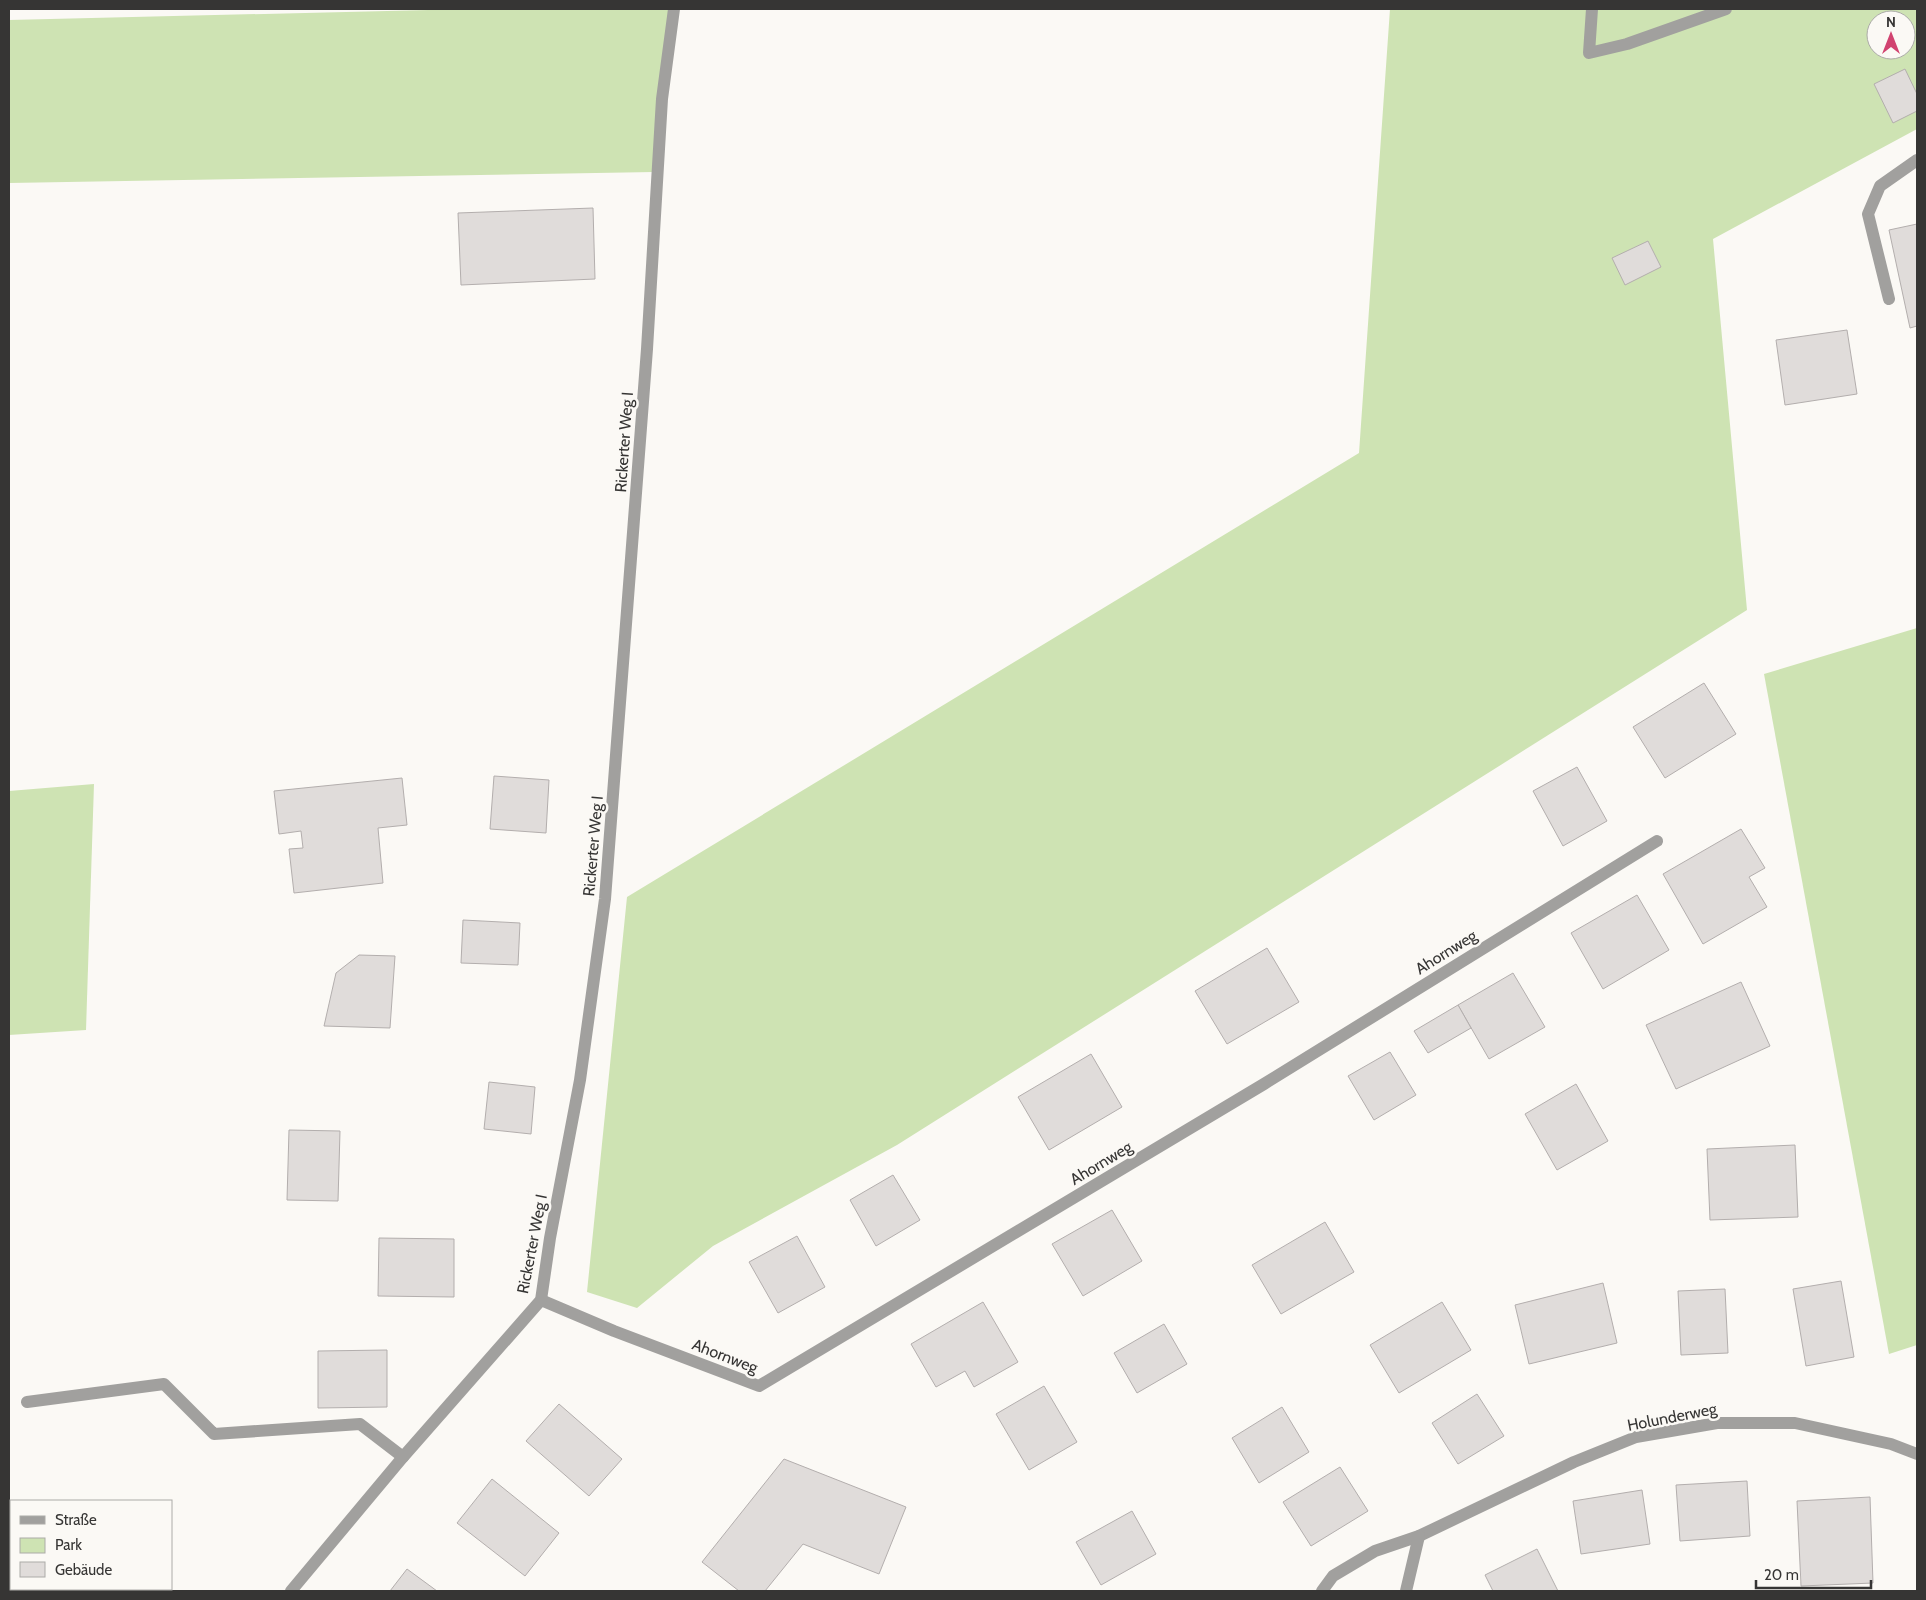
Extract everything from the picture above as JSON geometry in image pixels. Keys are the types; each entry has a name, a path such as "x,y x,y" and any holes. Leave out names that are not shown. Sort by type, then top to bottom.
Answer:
{"street":[{"name":"Rickerter Weg I","path":"291,1591 402,1458 541,1300 550,1238 580,1080 605,899 647,349 662,99 674,9"},
{"path":"1592,9 1589,53 1627,44 1726,9"},
{"path":"1889,299 1868,214 1880,186 1917,160"},
{"name":"Ahornweg","path":"541,1300 614,1331 759,1386 1264,1084 1657,841"},
{"path":"27,1402 164,1384 214,1434 360,1424 402,1458"},
{"name":"Holunderweg","path":"1322,1591 1333,1576 1375,1551 1419,1536 1574,1462 1636,1437 1717,1423 1795,1423 1891,1444 1917,1454"},
{"path":"1406,1591 1419,1536"}],"green space":[{"path":"469,9 674,9 654,172 9,183 9,20"},
{"path":"1390,9 1917,9 1917,129 1713,239 1747,610 897,1145 713,1246 637,1308 587,1292 627,897 1359,453"},
{"path":"1917,628 1917,1345 1889,1354 1764,674"},
{"path":"94,784 86,1030 9,1035 9,791"}],"building":[{"path":"1905,69 1917,94 1917,111 1893,123 1874,84"},
{"path":"593,208 595,279 461,285 458,213"},
{"path":"1917,224 1917,326 1910,328 1889,230"},
{"path":"1648,241 1661,267 1625,285 1612,258"},
{"path":"1847,330 1857,394 1785,405 1776,340"},
{"path":"1704,683 1736,734 1665,778 1633,727"},
{"path":"1577,767 1607,821 1563,846 1533,791"},
{"path":"494,776 549,780 546,833 490,829"},
{"path":"402,778 407,825 378,828 383,883 294,893 289,849 303,848 301,831 279,834 274,791"},
{"path":"1741,829 1765,868 1749,877 1767,907 1703,944 1663,874"},
{"path":"1637,895 1669,950 1603,989 1571,933"},
{"path":"463,920 520,923 518,965 461,963"},
{"path":"1267,948 1299,1002 1227,1044 1195,991"},
{"path":"359,955 395,956 390,1028 324,1026 336,973"},
{"path":"1513,973 1545,1027 1489,1059 1458,1005"},
{"path":"1741,982 1770,1046 1676,1089 1646,1025"},
{"path":"1458,1005 1471,1028 1428,1053 1414,1031"},
{"path":"1390,1052 1416,1095 1374,1120 1348,1076"},
{"path":"1091,1054 1122,1107 1049,1150 1018,1097"},
{"path":"489,1082 535,1087 531,1134 484,1129"},
{"path":"1576,1084 1608,1141 1557,1170 1525,1114"},
{"path":"289,1130 340,1131 338,1201 287,1200"},
{"path":"1795,1145 1798,1217 1710,1220 1707,1149"},
{"path":"893,1175 920,1220 876,1246 850,1200"},
{"path":"1112,1210 1142,1261 1083,1296 1052,1244"},
{"path":"1325,1222 1354,1272 1281,1314 1252,1265"},
{"path":"797,1236 825,1287 778,1313 749,1262"},
{"path":"379,1238 454,1239 454,1297 378,1296"},
{"path":"1841,1281 1854,1357 1806,1366 1793,1289"},
{"path":"1603,1283 1617,1343 1529,1364 1515,1305"},
{"path":"1725,1289 1728,1353 1681,1355 1678,1291"},
{"path":"983,1302 1018,1362 974,1387 965,1371 936,1387 911,1344"},
{"path":"1442,1302 1471,1350 1399,1393 1370,1345"},
{"path":"1164,1324 1187,1364 1137,1393 1114,1353"},
{"path":"387,1350 387,1407 318,1408 318,1351"},
{"path":"1044,1386 1077,1442 1029,1470 996,1414"},
{"path":"1477,1394 1504,1436 1458,1464 1432,1423"},
{"path":"559,1404 622,1459 589,1496 526,1441"},
{"path":"1282,1407 1309,1452 1259,1483 1232,1438"},
{"path":"784,1459 906,1507 879,1574 803,1544 765,1591 739,1591 702,1562"},
{"path":"1340,1467 1368,1511 1311,1546 1283,1502"},
{"path":"492,1479 559,1533 525,1576 457,1523"},
{"path":"1747,1481 1750,1536 1680,1541 1676,1485"},
{"path":"1642,1490 1650,1544 1581,1554 1573,1501"},
{"path":"1870,1497 1873,1583 1801,1586 1797,1501"},
{"path":"1132,1511 1156,1554 1101,1585 1076,1542"},
{"path":"1537,1549 1558,1591 1493,1591 1485,1575"},
{"path":"407,1569 437,1591 390,1591"}]}
